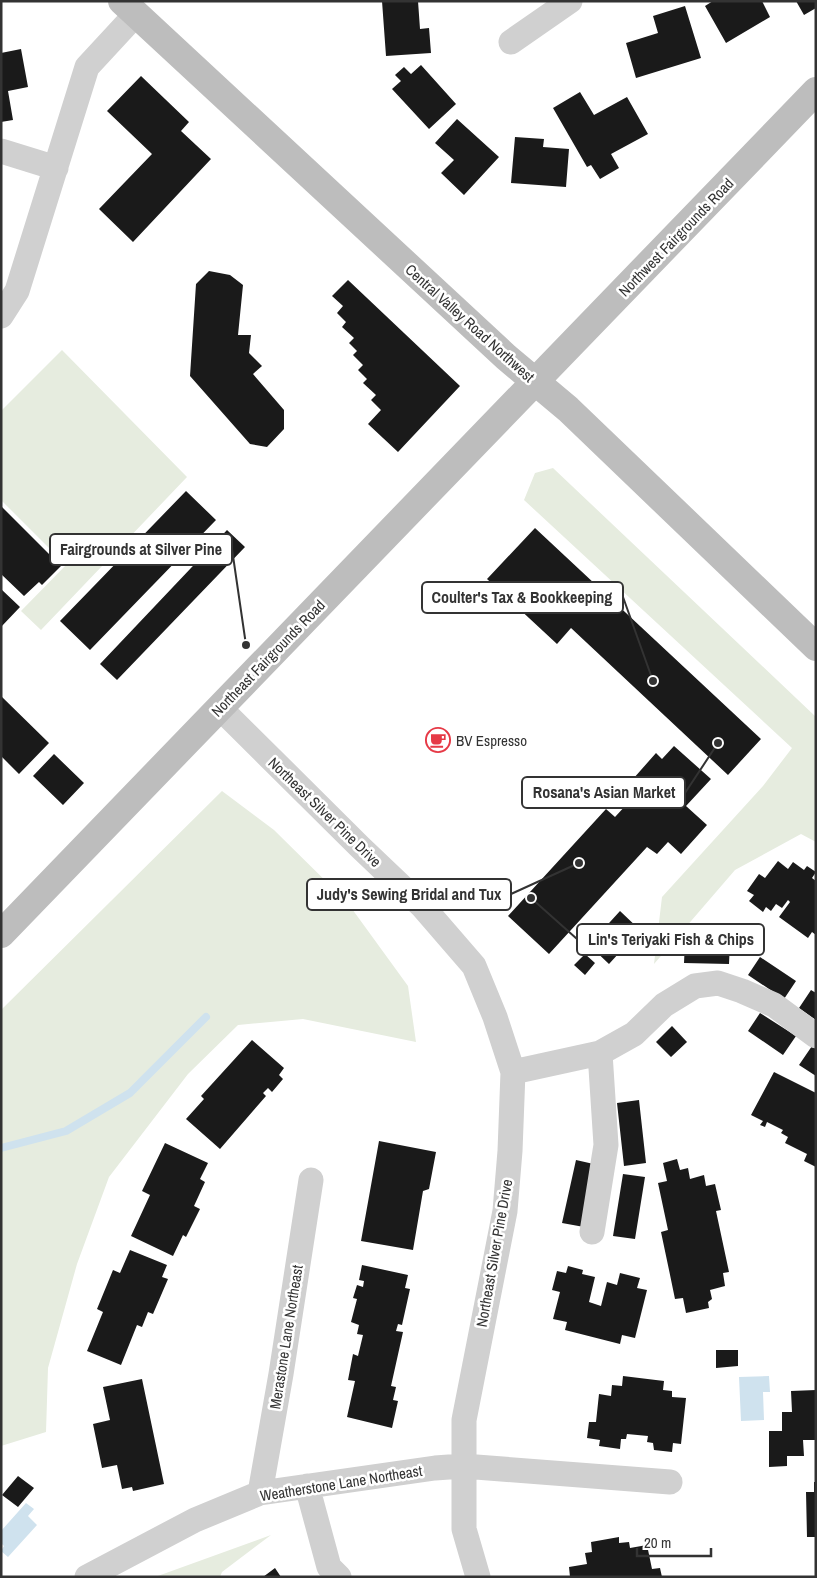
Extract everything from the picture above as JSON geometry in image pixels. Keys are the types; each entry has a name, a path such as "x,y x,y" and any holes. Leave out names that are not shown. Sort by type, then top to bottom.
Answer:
{"main road":[{"name":"Central Valley Road Northwest","path":"129,8 506,357 568,409 816,647"},
{"name":"Northwest Fairgrounds Road","path":"535,382 816,91"},
{"name":"Northeast Fairgrounds Road","path":"1,934 535,382"}],"street":[{"path":"512,42 570,1"},
{"path":"1,316 17,291 87,67 129,8"},
{"path":"1,151 56,168"},
{"name":"Northeast Silver Pine Drive","path":"220,708 423,907 474,966 495,1017 513,1072 510,1151 505,1211 464,1420 464,1529 478,1577"},
{"path":"513,1072 600,1053 634,1034 664,1005 695,986 718,982 742,990 774,1006 816,1036"},
{"path":"592,1232 606,1146 600,1053"},
{"name":"Merastone Lane Northeast","path":"260,1493 281,1374 311,1180"},
{"name":"Weatherstone Lane Northeast","path":"87,1577 195,1520 260,1493 435,1468 463,1466 670,1482"},
{"path":"307,1486 329,1567 339,1577"}],"shaded area":[{"path":"62,350 187,477 41,630 21,611 66,565 1,500 1,411"},
{"path":"553,468 816,717 816,842 801,834 735,870 654,964 662,897 763,786 792,748 524,500 535,473"},
{"path":"222,791 274,830 347,902 408,986 416,1042 303,1019 238,1025 188,1074 109,1177 77,1264 48,1368 46,1432 1,1446 1,1010"},
{"path":"271,1535 222,1572 220,1577 155,1577"}],"water":[{"path":"769,1376 770,1392 763,1392 764,1420 741,1421 739,1377"},
{"path":"26,1503 34,1509 28,1516 37,1525 8,1557 1,1551 4,1546 1,1543 1,1531"}],"building":[{"path":"382,1 418,1 420,29 429,28 431,53 386,56"},
{"path":"713,1 762,1 770,17 726,43 705,6"},
{"path":"796,1 816,1 816,8 804,15"},
{"path":"685,6 701,58 636,78 626,43 658,33 653,16"},
{"path":"21,49 28,87 8,91 13,120 1,122 1,53"},
{"path":"421,65 456,104 429,129 392,89 401,81 395,75 404,67 411,74"},
{"path":"141,76 189,122 181,131 211,159 133,242 99,209 152,154 107,111"},
{"path":"580,92 594,115 627,97 648,134 611,154 619,168 600,179 591,165 587,167 553,108"},
{"path":"457,119 499,157 464,195 441,173 454,160 435,143"},
{"path":"515,137 544,139 543,147 569,149 566,187 511,183"},
{"path":"209,271 230,275 243,285 238,335 251,335 249,353 262,366 253,374 284,410 284,429 267,447 250,444 190,376 196,284"},
{"path":"348,280 460,386 398,452 368,424 381,410 371,400 376,395 363,383 367,379 358,370 363,365 353,355 357,351 349,343 354,338 342,327 346,322 337,313 343,306 332,296"},
{"path":"186,491 216,520 90,650 60,621"},
{"path":"1,506 61,566 42,585 39,582 24,596 1,574"},
{"path":"535,528 761,739 728,775 571,628 557,644 487,579"},
{"path":"227,530 245,547 117,680 100,664"},
{"path":"1,589 20,607 1,627"},
{"path":"1,696 49,743 19,774 1,756"},
{"name":"BV Espresso","path":"437,729 449,739 439,751 427,742"},
{"path":"674,746 711,779 686,806 707,825 681,854 668,842 657,854 647,847 549,954 508,916 606,809 615,817 627,804 618,796 656,753 662,759"},
{"path":"54,754 84,783 63,805 33,776"},
{"path":"778,861 788,869 793,862 804,870 807,866 816,872 812,878 816,881 816,935 812,932 808,938 779,917 790,902 788,900 782,908 776,904 771,911 766,907 763,912 749,901 754,895 747,891 759,874 765,878"},
{"path":"620,911 640,930 609,964 589,945"},
{"path":"685,941 730,941 729,964 684,963"},
{"path":"585,954 595,963 585,975 574,965"},
{"path":"760,957 796,981 784,999 748,975"},
{"path":"811,990 816,993 816,1020 799,1008"},
{"path":"760,1013 796,1036 783,1055 748,1031"},
{"path":"672,1026 687,1042 671,1057 656,1042"},
{"path":"252,1040 284,1068 279,1075 283,1079 272,1092 268,1088 263,1093 266,1096 220,1149 186,1119 204,1099 201,1096"},
{"path":"812,1046 816,1048 816,1076 799,1065"},
{"path":"774,1072 816,1093 816,1167 804,1161 807,1154 785,1143 788,1137 781,1133 783,1130 767,1122 765,1127 760,1125 763,1121 751,1115"},
{"path":"639,1100 646,1163 624,1166 617,1103"},
{"path":"379,1141 436,1152 429,1189 423,1191 413,1250 361,1241"},
{"path":"165,1143 208,1163 200,1179 205,1182 194,1206 200,1209 186,1237 183,1235 173,1256 131,1236 150,1195 142,1191"},
{"path":"677,1159 680,1170 688,1168 690,1179 704,1175 706,1186 715,1184 721,1210 716,1211 729,1272 723,1273 725,1286 710,1290 712,1299 708,1302 709,1308 686,1313 683,1298 675,1299 661,1232 668,1230 658,1183 667,1181 663,1163"},
{"path":"576,1160 598,1165 584,1227 562,1223"},
{"path":"623,1174 645,1177 635,1239 613,1236"},
{"path":"130,1250 167,1265 162,1277 168,1279 153,1314 148,1312 142,1327 137,1325 121,1365 87,1351 103,1312 97,1309 113,1270 120,1273"},
{"path":"362,1265 408,1275 405,1288 410,1289 402,1325 398,1324 396,1331 403,1332 391,1386 396,1387 393,1400 398,1401 392,1428 347,1417 355,1381 348,1380 353,1354 358,1356 363,1335 357,1334 359,1325 351,1322 357,1299 353,1298 357,1285 363,1287 364,1281 359,1280"},
{"path":"568,1266 583,1270 582,1274 595,1277 589,1302 601,1306 607,1282 617,1285 620,1273 640,1278 637,1288 647,1290 635,1338 622,1335 620,1344 565,1330 567,1322 553,1319 560,1292 552,1290 557,1271 566,1273"},
{"path":"716,1350 738,1350 738,1366 716,1368"},
{"path":"623,1376 664,1381 663,1390 672,1391 672,1397 686,1398 681,1444 673,1443 672,1452 654,1450 653,1443 647,1442 648,1436 627,1434 626,1439 621,1439 620,1449 599,1446 600,1440 587,1438 589,1422 596,1422 599,1394 611,1396 612,1385 622,1386"},
{"path":"142,1379 164,1484 133,1491 132,1487 122,1489 117,1465 102,1468 93,1424 110,1420 103,1387"},
{"path":"816,1390 816,1440 803,1440 804,1456 787,1456 787,1466 769,1467 769,1431 782,1431 782,1412 792,1412 791,1391"},
{"path":"18,1476 34,1488 18,1507 2,1495"},
{"path":"814,1482 816,1482 816,1537 807,1537 806,1492 814,1492"},
{"path":"619,1537 619,1543 629,1542 630,1548 647,1545 652,1569 660,1568 662,1577 570,1577 569,1567 587,1564 585,1553 592,1552 591,1542"},
{"path":"275,1568 281,1577 263,1577"}],"waterway":[{"path":"1,1148 66,1131 130,1093 206,1017"}],"place":[{"name":"Fairgrounds at Silver Pine","path":"246,645"},
{"name":"Coulter's Tax & Bookkeeping","path":"653,681"},
{"name":"BV Espresso","path":"438,740"},
{"name":"Rosana's Asian Market","path":"718,743"},
{"name":"Judy's Sewing Bridal and Tux","path":"579,863"},
{"name":"Lin's Teriyaki Fish & Chips","path":"531,898"}]}
